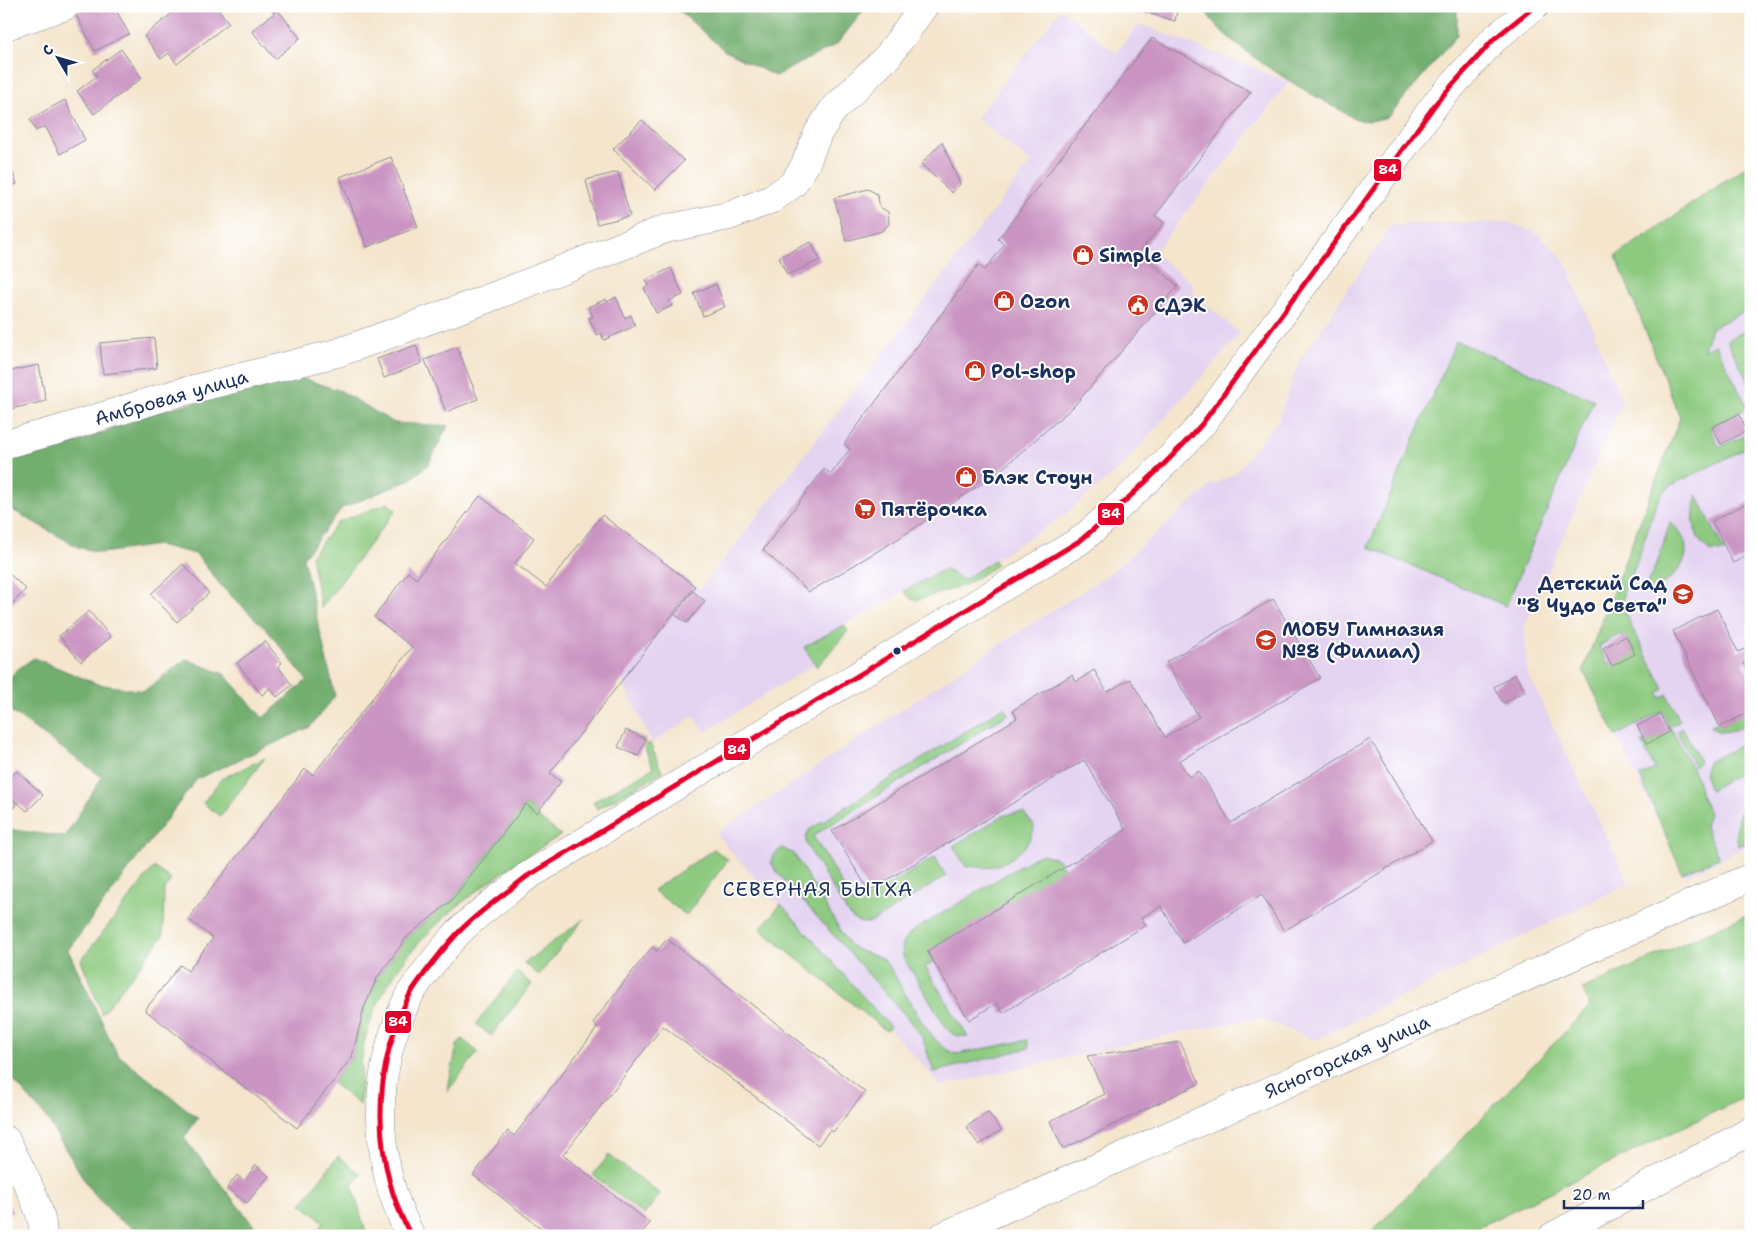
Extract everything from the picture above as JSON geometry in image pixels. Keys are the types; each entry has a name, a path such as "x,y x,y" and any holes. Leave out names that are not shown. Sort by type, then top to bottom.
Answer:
{"street":[{"path":"6,26 65,6"},
{"name":"Амбровая улица","path":"6,444 174,394 337,353 479,302 665,229 729,216 772,199 793,184 805,165 818,133 833,110 888,56 924,6"},
{"path":"411,1236 398,1211 385,1169 380,1118 386,1058 408,997 456,934 526,877 1081,540 1119,508 1166,465 1202,424 1438,102 1494,39 1535,6"},
{"name":"Ясногорская улица","path":"944,1236 1751,877"},
{"path":"1553,1236 1751,1131"},
{"path":"6,1140 37,1205 44,1231 42,1236"}],"shaded area":[{"path":"1061,9 1116,53 1139,24 1289,82 1154,253 1195,286 1191,291 1240,334 1121,467 1067,513 963,580 945,569 804,647 814,664 705,732 694,716 652,743 622,680 695,586 700,590 1031,162 976,118"},
{"name":"Детский Сад \"8 Чудо Света\"","path":"1751,175 1751,844 1686,876 1583,670 1683,425 1618,261"},
{"name":"МОБУ Гимназия №8 (Филиал)","path":"1508,222 1539,234 1566,262 1622,402 1525,625 1527,672 1629,883 1315,1040 1259,1018 1173,1034 941,1086 716,834 982,656 1108,575 1211,485 1236,473 1279,418 1299,362 1391,225"}],"green space":[{"path":"674,6 867,6 837,44 775,76 725,51"},
{"path":"1204,6 1457,6 1457,35 1389,116 1382,119 1364,121 1350,116 1301,88 1261,62 1224,33 1211,19"},
{"path":"1751,163 1751,308 1711,328 1704,350 1716,345 1748,408 1710,427 1719,447 1751,433 1751,446 1672,485 1662,494 1656,504 1636,565 1623,593 1623,604 1631,626 1664,689 1658,693 1661,698 1667,694 1680,721 1669,727 1662,711 1616,736 1583,670 1680,418 1616,256","holes":["1621,634 1630,651 1635,650 1608,664 1599,646"]},
{"path":"1751,328 1751,388 1727,340"},
{"path":"1456,341 1594,400 1506,606 1368,547"},
{"path":"301,378 341,391 394,423 448,426 428,465 410,480 342,508 303,558 335,696 310,727 197,779 68,950 117,1054 198,1118 184,1138 262,1236 148,1236 118,1219 92,1192 45,1116 6,1072 6,829 65,837 102,777 6,708 8,683 14,673 34,658 97,684 144,691 186,659 224,674 263,718 307,680 267,630 223,588 196,554 158,545 102,553 78,547 7,507 6,454 71,445 158,411"},
{"path":"1697,495 1725,552 1709,551 1699,539 1694,525"},
{"path":"388,503 396,510 321,608 311,556 338,522"},
{"path":"1670,522 1680,532 1685,542 1686,552 1684,561 1672,577 1652,590 1647,583 1658,561"},
{"path":"994,560 997,565 965,585 917,600 911,599 904,591 945,569 963,580"},
{"path":"844,625 848,631 817,667 804,647"},
{"path":"1004,707 1008,714 813,836 855,906 935,857 946,876 872,922 862,923 854,919 848,914 806,844 809,830"},
{"path":"1751,707 1751,722 1741,727 1725,732 1710,727"},
{"path":"1671,728 1697,778 1701,795 1709,813 1705,826 1719,858 1682,873 1640,776 1655,769 1642,743"},
{"path":"1683,728 1700,762 1694,766 1677,731"},
{"path":"1751,740 1751,767 1710,790 1704,774 1708,762"},
{"path":"650,743 662,772 597,809 593,802 653,768 644,746"},
{"path":"265,758 220,816 203,803 221,779"},
{"path":"1751,803 1751,841 1739,846 1736,834 1738,817 1741,811"},
{"path":"526,804 537,813 535,815 561,835 530,854 469,897 441,921 416,947 394,975 376,1007 364,1043 361,1066 360,1105 332,1083 352,1057 364,1008 377,978 407,937 451,901"},
{"path":"1024,813 1034,826 1033,833 1025,847 1012,858 997,865 966,867 953,846 1002,816"},
{"path":"782,848 794,854 848,943 856,949 885,961 926,1028 946,1049 957,1054 1027,1040 1029,1048 934,1072 922,1037 905,1015 775,870 771,862 773,855"},
{"path":"714,849 728,860 686,915 653,890"},
{"path":"1043,854 1058,859 1070,878 925,967 968,1037 954,1035 948,1030 903,957 902,947 904,941 910,933 1033,858"},
{"path":"154,867 171,880 164,889 163,936 102,1014 81,960"},
{"path":"781,904 890,1027 886,1031 760,929"},
{"path":"1751,913 1751,1094 1460,1236 1368,1236 1590,1006 1582,989"},
{"path":"584,919 539,975 524,963"},
{"path":"517,972 532,984 491,1036 476,1024"},
{"path":"462,1039 478,1052 447,1092 457,1046"},
{"path":"609,1155 660,1194 644,1215 593,1175"},
{"path":"338,1156 361,1174 352,1185 367,1236 313,1236 324,1222 301,1204"}],"building":[{"path":"88,6 114,6 129,34 95,51 75,13"},
{"path":"181,6 216,6 229,23 177,64 169,53 161,59 144,36"},
{"path":"268,6 281,6 273,12"},
{"path":"1125,6 1178,6 1175,21"},
{"path":"278,10 300,38 275,59 252,31"},
{"path":"1152,38 1251,92 1155,216 1164,223 1139,252 1178,286 1073,407 995,475 901,537 809,592 763,550 824,469 831,474 850,449 844,444 978,265 985,270 1004,245 998,239"},
{"path":"121,49 142,78 94,114 77,91 97,76 92,70"},
{"path":"65,100 85,140 60,154 45,126 36,131 30,119"},
{"path":"642,120 684,161 655,190 613,149"},
{"path":"942,142 960,184 952,193 921,164"},
{"path":"6,155 17,184 6,188"},
{"path":"391,157 418,227 367,247 340,177"},
{"path":"618,172 630,216 597,224 586,180"},
{"path":"868,189 877,194 880,207 888,212 889,224 882,231 846,241 834,198"},
{"path":"811,242 820,260 787,275 779,257"},
{"path":"671,268 683,295 669,301 672,306 656,313 644,288 649,286 646,280"},
{"path":"716,284 725,307 703,316 694,293"},
{"path":"616,297 625,318 631,315 635,326 604,340 601,333 597,335 589,318 593,317 588,307 606,299 607,302"},
{"path":"154,338 157,368 103,374 100,343"},
{"path":"416,345 422,363 384,378 377,359"},
{"path":"457,347 478,399 446,412 425,360"},
{"path":"39,365 46,401 6,410 6,372"},
{"path":"1739,414 1747,431 1721,444 1712,427"},
{"path":"480,496 534,538 515,563 546,587 602,515 695,586 550,773 561,782 537,813 526,804 451,901 407,937 377,978 364,1008 352,1057 297,1128 145,1010 180,965 188,971 213,938 188,919 305,769 313,775 412,647 374,617 408,572 416,579"},
{"path":"1751,501 1751,554 1733,563 1712,521"},
{"path":"183,564 209,593 177,622 151,594"},
{"path":"6,571 26,589 6,611"},
{"path":"693,591 705,601 687,623 675,615"},
{"path":"1751,591 1751,603 1746,593"},
{"path":"1273,599 1320,678 1179,761 1189,777 1199,771 1231,823 1370,739 1432,841 1284,931 1262,895 1183,943 1161,906 1141,918 1146,925 1003,1013 997,1003 969,1020 927,951 1126,830 1084,760 869,891 832,831 1017,718 1013,710 1072,675 1076,682 1094,670 1107,692 1130,679 1165,737 1199,717 1166,662"},
{"path":"1717,609 1738,652 1751,646 1751,659 1743,663 1751,679 1751,711 1720,727 1673,631"},
{"path":"89,611 111,637 81,662 59,636"},
{"path":"1626,636 1635,654 1612,666 1603,648"},
{"path":"265,641 282,663 278,666 292,685 277,697 270,688 262,695 237,663"},
{"path":"1515,674 1525,691 1503,703 1494,687"},
{"path":"1660,714 1669,732 1647,744 1637,726"},
{"path":"626,730 646,739 638,756 618,747"},
{"path":"17,771 43,795 27,811 6,792 6,782"},
{"path":"6,793 17,804 6,815"},
{"path":"667,939 865,1092 833,1132 830,1130 818,1145 663,1026 563,1155 650,1223 641,1234 644,1236 551,1236 473,1175 508,1131 514,1136 598,1027 593,1023 613,996 652,947 657,951"},
{"path":"1180,1042 1200,1083 1063,1149 1050,1121 1105,1094 1087,1056"},
{"path":"988,1112 1001,1130 979,1145 966,1127"},
{"path":"256,1165 269,1176 247,1203 227,1188 237,1175 244,1181"},
{"path":"6,1203 13,1211 6,1216"}],"transit line":[{"name":"84","path":"411,1236 398,1208 389,1179 383,1148 381,1118 382,1087 387,1057 396,1027 408,998 423,975 456,935 481,912 526,877 1081,540 1144,484 1202,424 1437,102 1494,39 1535,6"}],"place":[{"name":"Simple","path":"1083,255"},
{"name":"Ozon","path":"1004,301"},
{"name":"СДЭК","path":"1138,305"},
{"name":"Pol-shop","path":"975,371"},
{"name":"Блэк Стоун","path":"966,477"},
{"name":"Пятёрочка","path":"865,509"},
{"name":"Детский Сад \"8 Чудо Света\"","path":"1683,594"},
{"name":"МОБУ Гимназия №8 (Филиал)","path":"1266,640"}],"district":[{"name":"СЕВЕРНАЯ БЫТХА","path":"818,889"}]}
